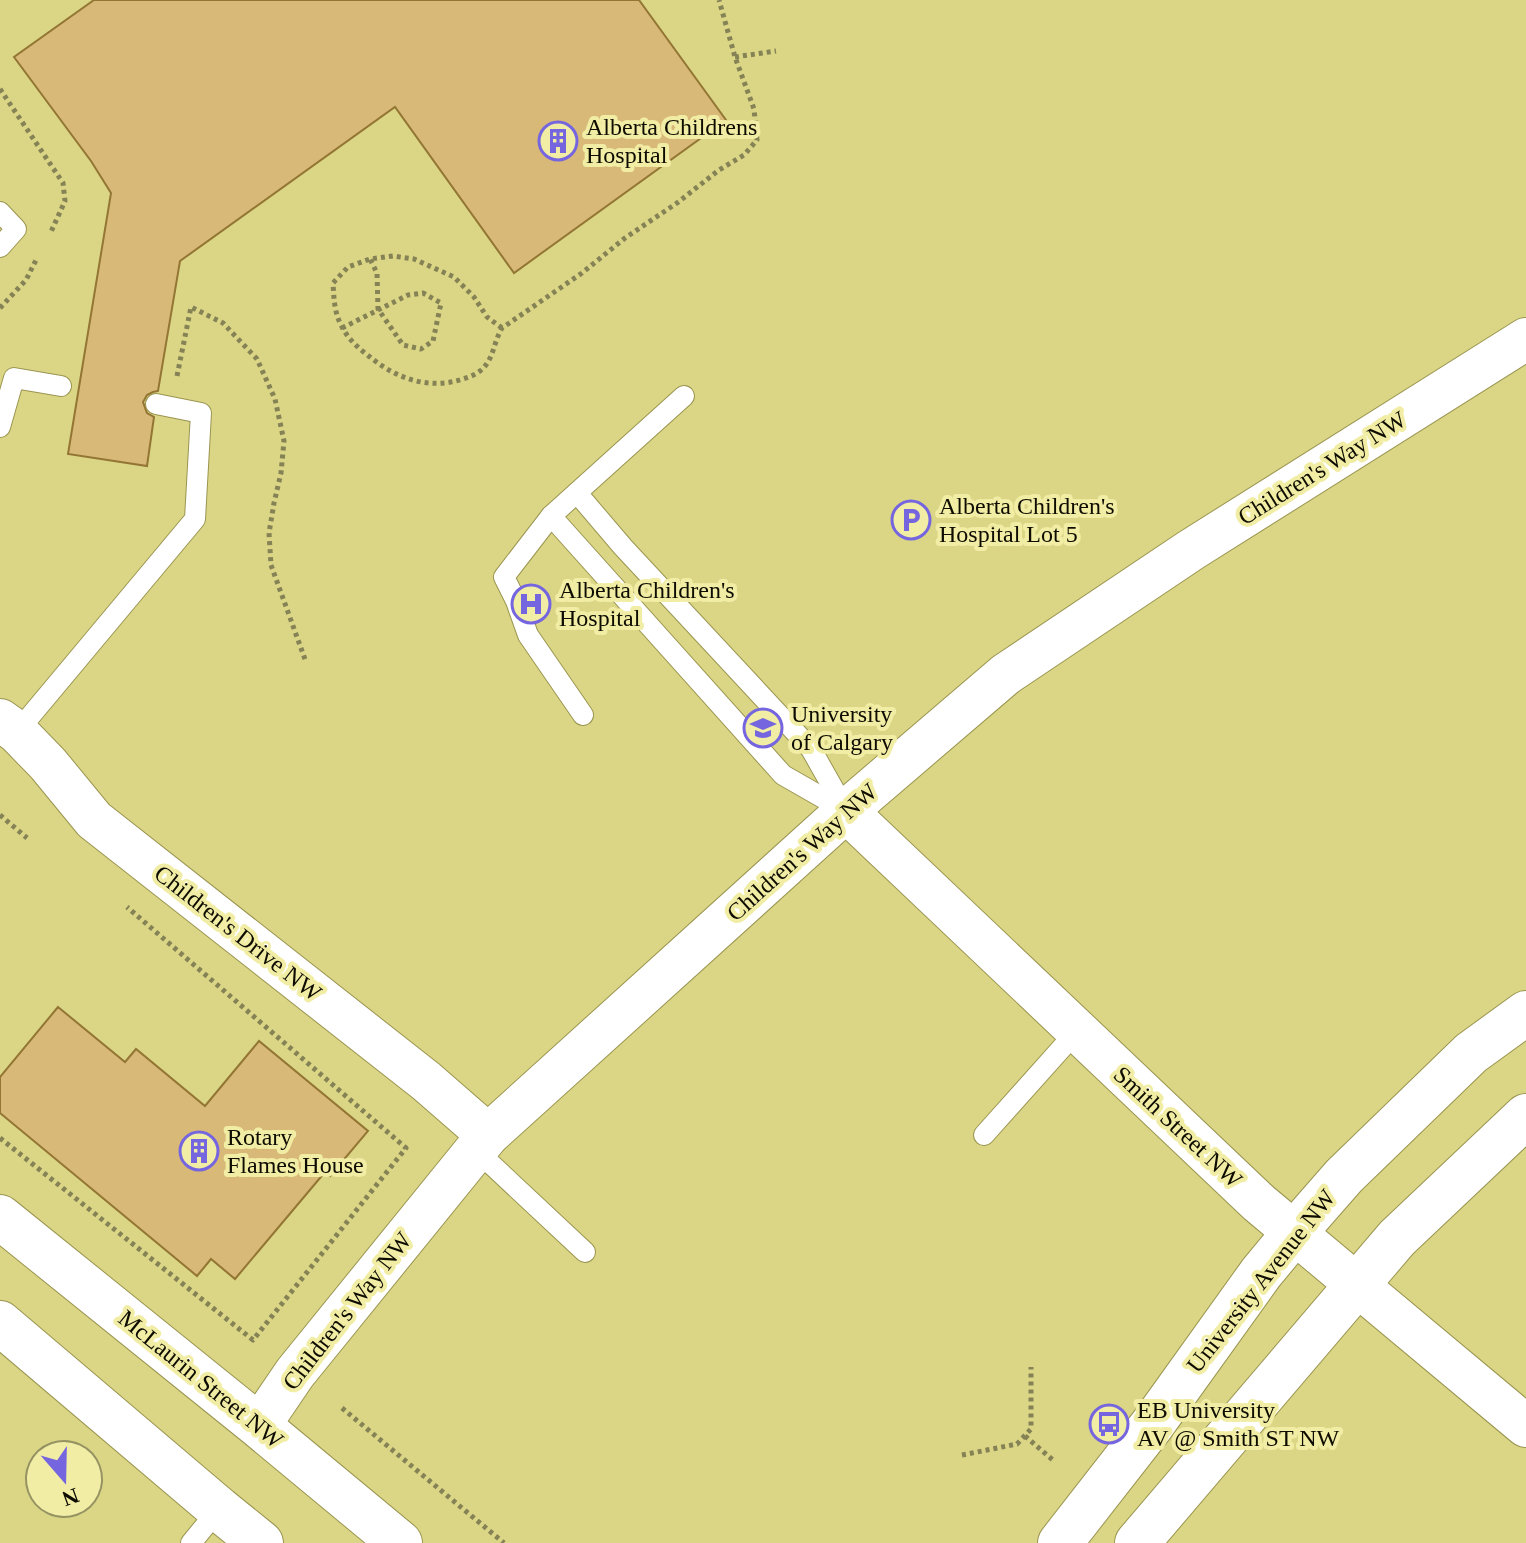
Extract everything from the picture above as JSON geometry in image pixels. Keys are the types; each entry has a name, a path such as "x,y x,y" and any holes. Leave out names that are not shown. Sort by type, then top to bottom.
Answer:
{"street":[{"name":"Children's Way NW","path":"259,1426 295,1373 482,1142 846,811 1006,674 1191,550 1526,339"},
{"name":"Children's Drive NW","path":"8,726 48,764 94,820 413,1071 482,1142"},
{"name":"Smith Street NW","path":"846,811 1259,1203 1526,1426"},
{"name":"University Avenue NW","path":"1060,1543 1152,1425 1261,1273 1344,1176 1471,1053 1526,1013"},
{"path":"1137,1543 1397,1238 1526,1116"},
{"name":"McLaurin Street NW","path":"0,1217 400,1543"},
{"path":"0,1323 261,1543"}],"lane":[{"path":"0,212 16,229 0,247"},
{"path":"0,427 14,378 61,386"},
{"path":"583,715 528,635 504,577 551,516 684,396"},
{"path":"8,726 195,519 201,413 163,406"},
{"path":"577,493 623,547 811,749 846,811"},
{"path":"551,516 783,775 846,811"},
{"path":"984,1135 1077,1031"},
{"path":"482,1142 585,1252"},
{"path":"191,1543 219,1509"}],"path":[{"path":"502,328 487,317 474,297 454,277 414,259 393,256 370,259 348,267 333,283 334,309 342,328 360,349 386,370 416,382 448,384 477,374 491,360 494,341 502,328 744,155 757,140 754,109 719,0"},
{"path":"735,57 776,51"},
{"path":"342,328 378,309 408,295 423,293 441,303 433,341 421,349 403,345 378,309 377,273 370,259"},
{"path":"163,406 191,307 223,323 257,359 275,399 284,441 269,533 271,565 306,662"},
{"path":"0,815 27,838"},
{"path":"0,1138 253,1340 406,1148 117,898"},
{"path":"962,1455 1017,1444 1031,1429 1031,1367"},
{"path":"342,1408 504,1543"},
{"path":"1025,1436 1054,1461"}],"shaded area":[{"name":"University of Calgary","path":"0,0 1526,0 1526,1543 0,1543"}],"building":[{"name":"Alberta Childrens Hospital","path":"94,0 639,0 726,120 514,273 395,107 180,261 158,391 147,395 143,402 147,413 154,417 147,466 68,454 111,193 14,57"},
{"name":"Rotary Flames House","path":"58,1007 125,1062 136,1049 205,1106 259,1041 368,1131 330,1176 325,1172 235,1279 211,1259 197,1276 0,1113 0,1077"}],"place":[{"name":"Alberta Childrens Hospital","path":"558,141"},
{"name":"Alberta Children's Hospital Lot 5","path":"911,520"},
{"name":"Alberta Children's Hospital","path":"531,604"},
{"name":"University of Calgary","path":"763,728"},
{"name":"Rotary Flames House","path":"199,1151"},
{"name":"EB University AV @ Smith ST NW","path":"1109,1424"}]}
